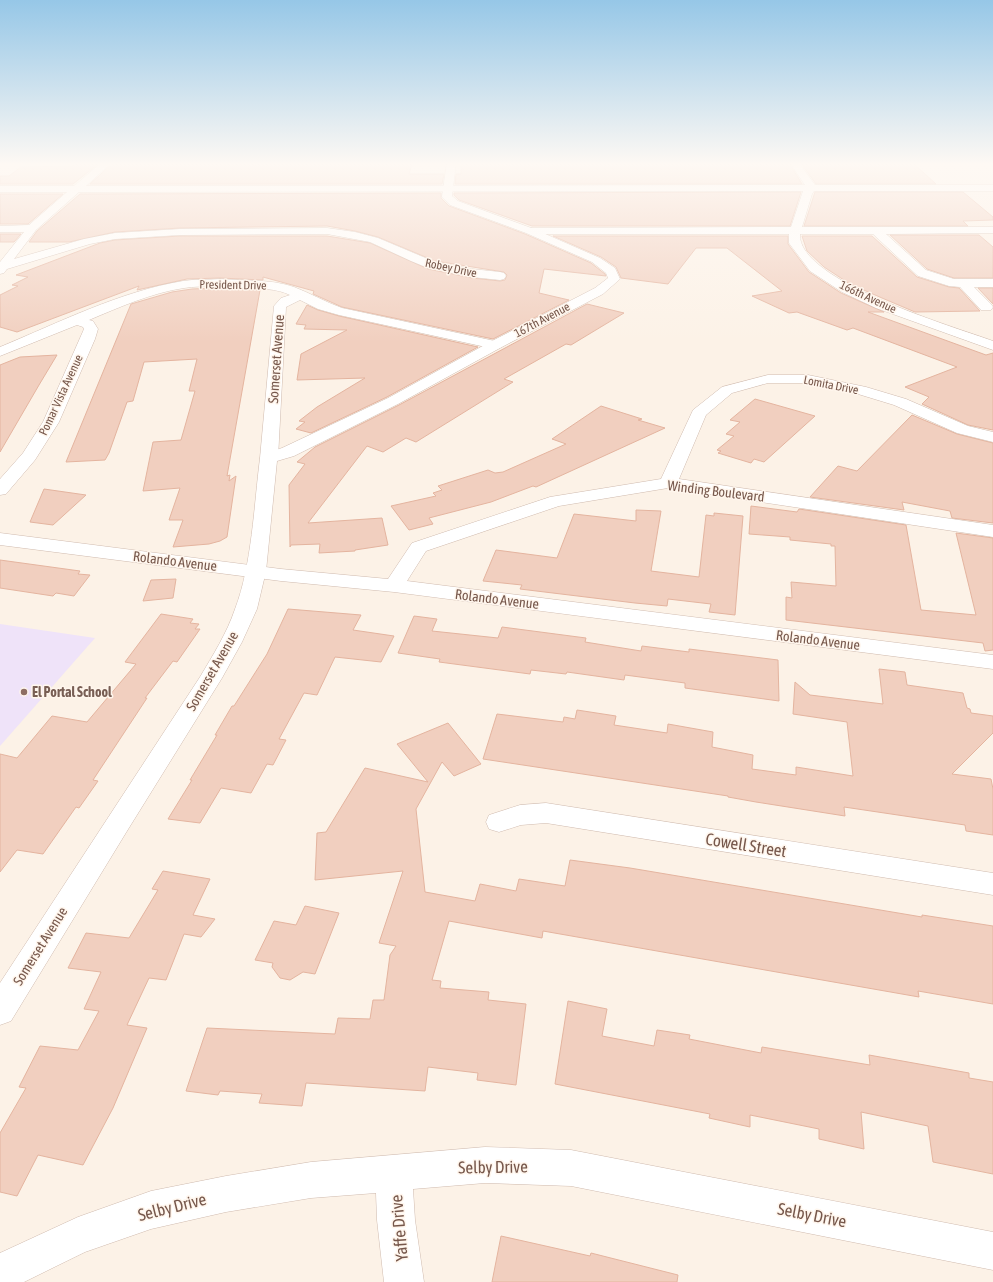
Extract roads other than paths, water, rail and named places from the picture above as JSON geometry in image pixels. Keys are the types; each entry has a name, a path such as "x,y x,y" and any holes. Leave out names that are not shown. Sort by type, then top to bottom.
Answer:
{"street":[{"path":"2,268 32,228 38,223"},
{"name":"167th Avenue","path":"269,458 288,452 393,401 494,345 599,291 614,279 611,271 596,260 530,230 510,223"},
{"name":"166th Avenue","path":"799,223 794,235 795,243 814,268 846,289 881,306 993,346"},
{"path":"0,229 32,228"},
{"path":"530,230 993,230"},
{"path":"876,230 922,273 937,279 964,283 993,283"},
{"name":"Robey Drive","path":"2,268 88,241 115,236 180,232 327,231 355,235 374,240 415,259 432,265 472,274 500,276"},
{"path":"964,283 986,307"},
{"name":"President Drive","path":"0,352 144,293 185,284 255,284 281,288 301,295 323,306 339,311 494,345"},
{"name":"Somerset Avenue","path":"0,1011 117,824 211,678 246,609 256,571 269,458 280,306 286,301 301,295"},
{"name":"Pomar Vista Avenue","path":"0,490 40,441 60,402 91,329 88,324 77,320"},
{"name":"Lomita Drive","path":"668,482 700,413 727,390 768,379 808,379 861,390 900,402 963,430 993,437"},
{"name":"Winding Boulevard","path":"394,586 419,547 556,501 668,482 931,520 993,531"},
{"name":"Rolando Avenue","path":"0,539 256,571 394,586 993,662"},
{"name":"Cowell Street","path":"499,822 520,815 546,813 993,884"},
{"name":"Selby Drive","path":"0,1273 78,1236 151,1210 226,1194 310,1180 485,1165 570,1168 993,1251"},
{"name":"Yaffe Drive","path":"394,1173 396,1220 404,1282"}],"place":[{"name":"El Portal School","path":"24,692"}]}
